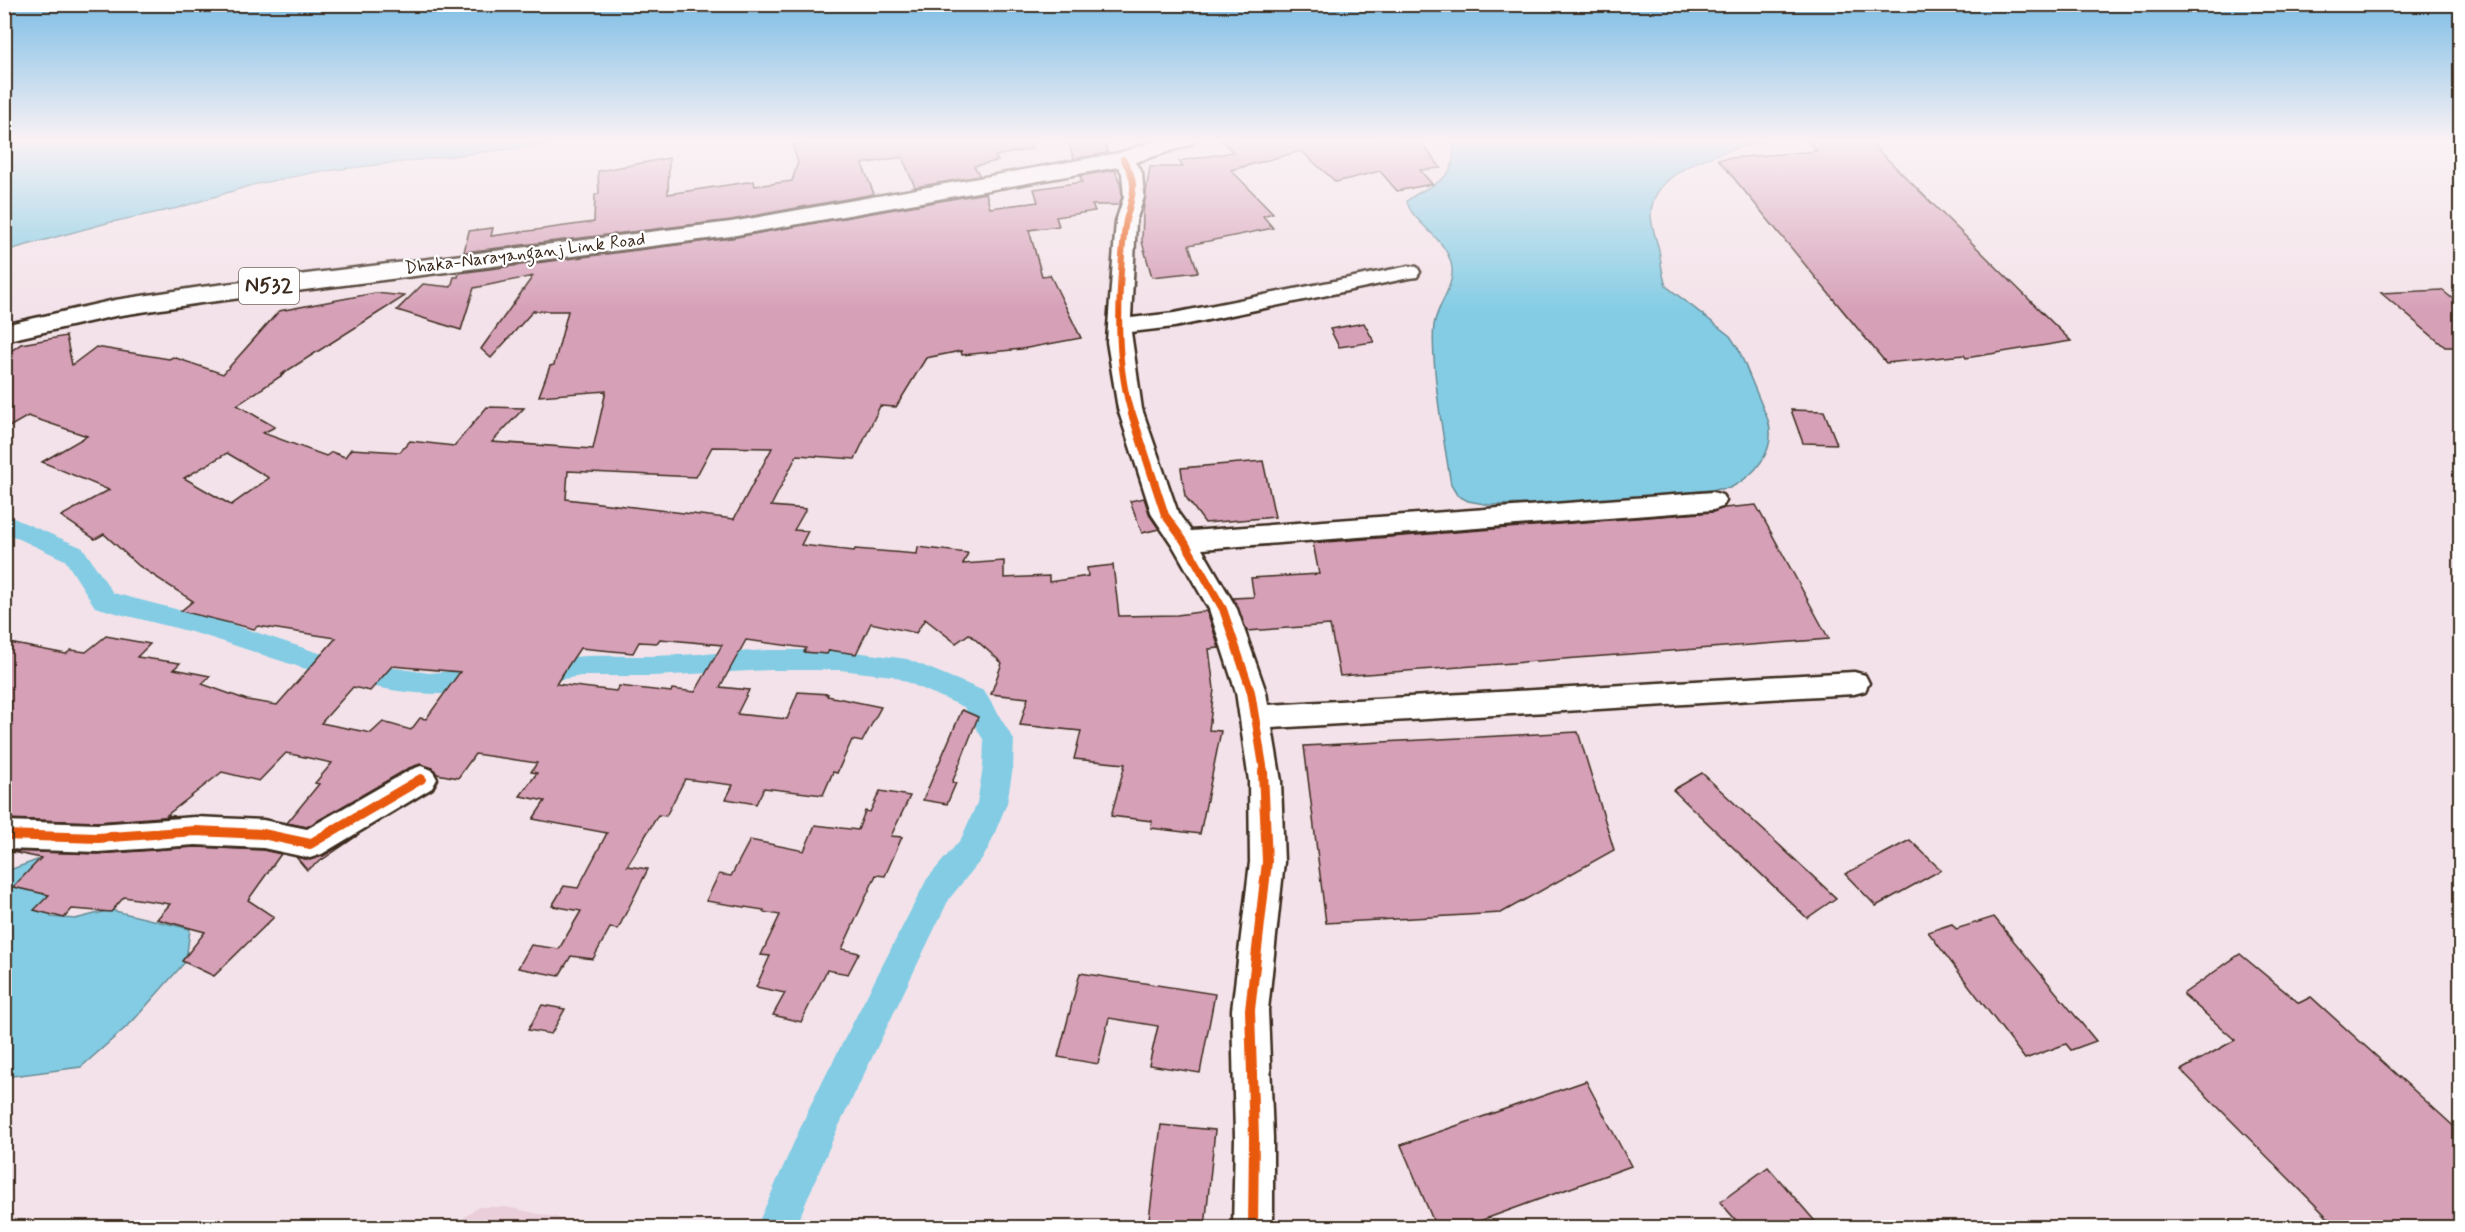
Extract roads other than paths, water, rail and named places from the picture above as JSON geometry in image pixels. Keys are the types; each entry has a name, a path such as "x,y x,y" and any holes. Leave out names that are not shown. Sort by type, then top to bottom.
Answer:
{"highway":[{"name":"Dhaka-Narayanganj Link Road","path":"4,333 115,308 201,295 731,229 913,196"}],"street":[{"path":"1134,196 1126,221 1119,326 1122,375 1130,409 1165,515 1184,541 1223,609 1251,692 1265,781 1267,862 1250,1010 1254,1138 1253,1227"},
{"path":"1119,326 1174,320 1409,272"},
{"path":"1184,541 1713,501"},
{"path":"1255,717 1854,683"},
{"path":"4,835 98,838 195,831 263,834 310,844 421,779"}],"water":[{"path":"5,196 215,196 178,208 107,223 5,251"},
{"path":"1412,196 1655,196 1651,214 1666,286 1730,336 1738,348 1768,420 1770,441 1756,469 1730,488 1582,503 1490,505 1468,501 1457,495 1451,485 1442,428 1433,342 1434,325 1450,283 1452,268 1444,247 1415,216 1407,201"},
{"path":"40,859 55,891 51,917 75,919 111,910 190,929 186,961 132,1022 81,1067 5,1077 4,872"}],"waterway":[{"path":"4,522 74,554 104,600 222,631 317,663 381,677 429,684 488,679"},
{"path":"532,673 581,666 652,666 769,660 840,660 897,666 974,699 999,740 998,767 992,803 973,847 938,889 823,1119 775,1228"}]}
